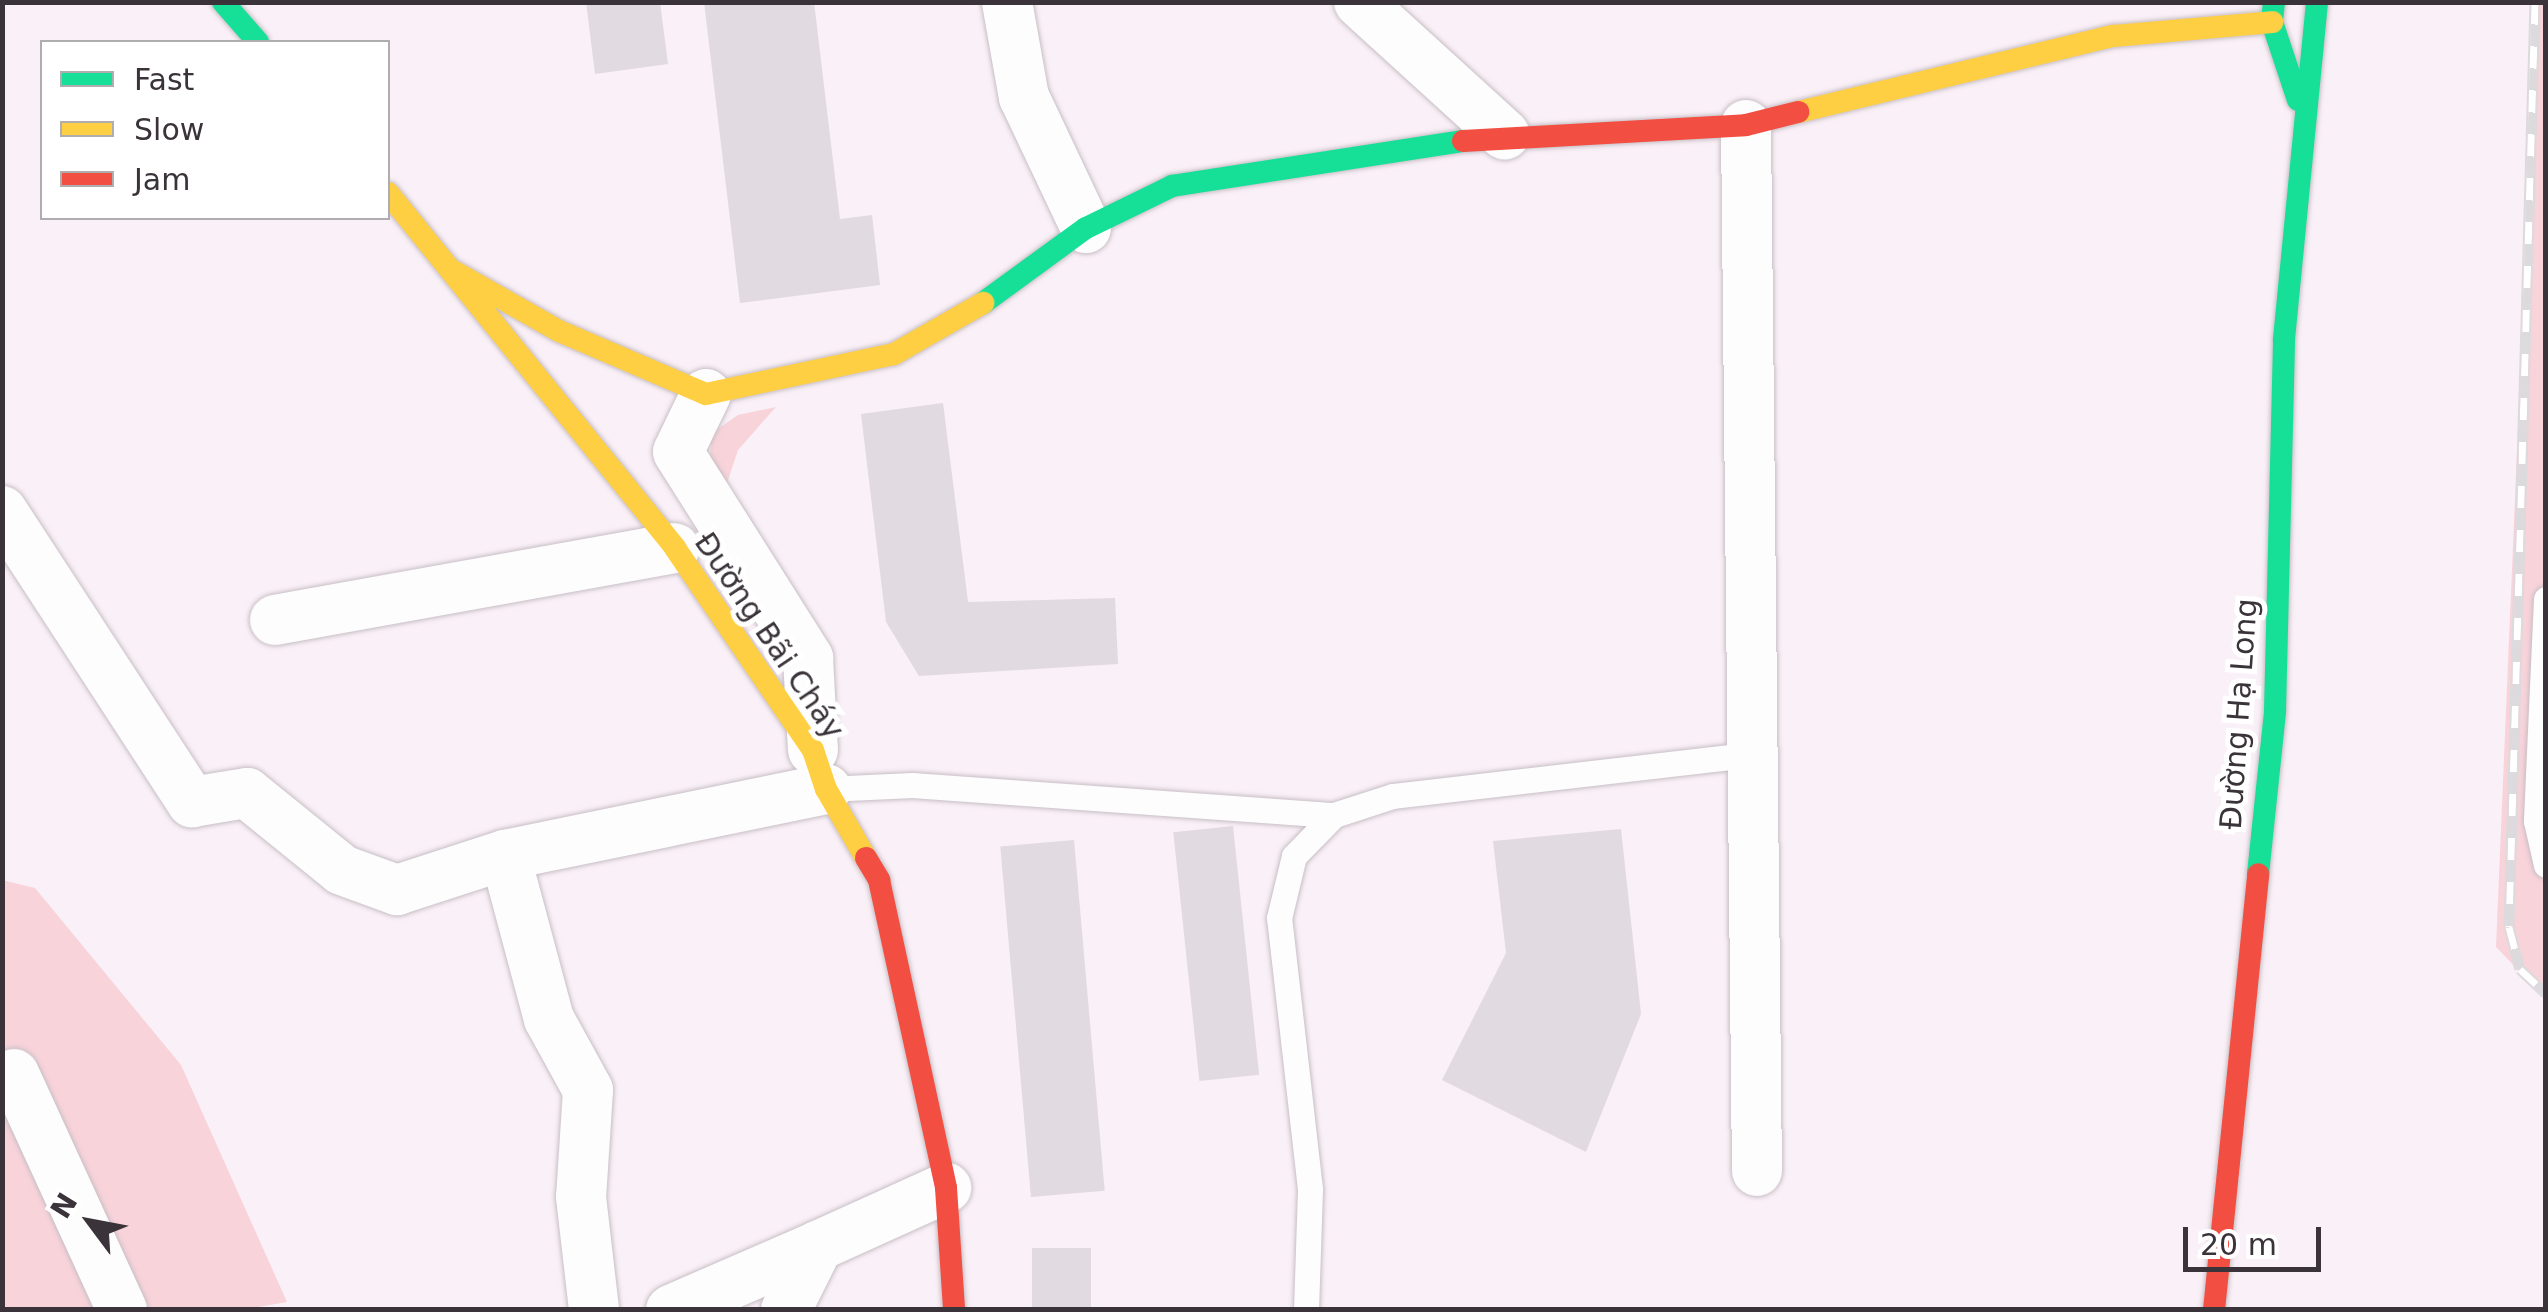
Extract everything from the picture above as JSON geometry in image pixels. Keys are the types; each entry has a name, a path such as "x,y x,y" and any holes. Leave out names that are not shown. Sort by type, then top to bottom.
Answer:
{"main road":[{"path":"224,2 256,40"},
{"name":"Đường Hạ Long","path":"2214,1310 2275,710 2284,339 2317,2"},
{"path":"455,272 559,331 706,394 894,354 982,304 1086,228 1172,186 1505,135 1746,126 2113,36 2273,12"},
{"name":"Đường Hạ Long","path":"2273,12 2305,122"},
{"name":"Đường Bãi Cháy","path":"390,195 676,548 820,769 879,880 946,1188 954,1310"}],"street":[{"path":"1007,2 1024,98 1086,228"},
{"path":"1358,2 1505,135"},
{"path":"1746,126 1756,1172"},
{"path":"2,512 192,802 247,793 342,870 396,890 505,855 820,769 808,658 678,452 706,394"},
{"path":"275,620 676,548"},
{"path":"505,855 549,1019 588,1090 582,1197 594,1310"},
{"path":"14,1074 122,1310"},
{"path":"671,1310 946,1188"},
{"path":"786,1310 818,1246"}],"lane":[{"path":"2546,599 2536,821 2546,865"},
{"path":"820,769 912,785 1334,815 1392,796 1755,754"},
{"path":"1306,1310 1310,1189 1278,918 1294,856 1334,815"}],"shaded area":[{"path":"2536,3 2545,3 2545,998 2496,947"},
{"path":"776,407 738,450 726,486 709,466 712,433 738,415"},
{"path":"2,880 35,888 181,1065 287,1302 241,1310 3,1309"}],"building":[{"path":"586,2 660,2 668,64 595,74"},
{"path":"704,2 814,2 840,219 872,215 880,285 740,303"},
{"path":"943,403 968,602 1115,598 1118,664 919,676 886,622 861,414"},
{"path":"1233,826 1259,1075 1199,1081 1173,832"},
{"path":"1621,829 1641,1014 1586,1152 1442,1080 1506,953 1493,841"},
{"path":"1074,840 1105,1191 1031,1197 1000,846"},
{"path":"1032,1248 1091,1248 1091,1310 1032,1310"}],"railway":[{"path":"2535,2 2509,927 2520,969 2546,993"}],"traffic: fast":[{"path":"223,2 256,40"},
{"path":"2274,2 2272,22 2298,100"},
{"path":"2258,874 2275,711 2284,339 2317,2"},
{"path":"983,303 1086,228 1172,186 1463,141"}],"traffic: slow":[{"path":"1798,112 2113,36 2272,22"},
{"path":"390,195 675,548 813,750 826,789 866,858"},
{"path":"455,272 559,331 706,394 894,354 983,303"}],"traffic: jam":[{"path":"1463,141 1746,125 1798,112"},
{"path":"866,858 879,880 946,1188 954,1310"},
{"path":"2214,1310 2258,874"}]}
